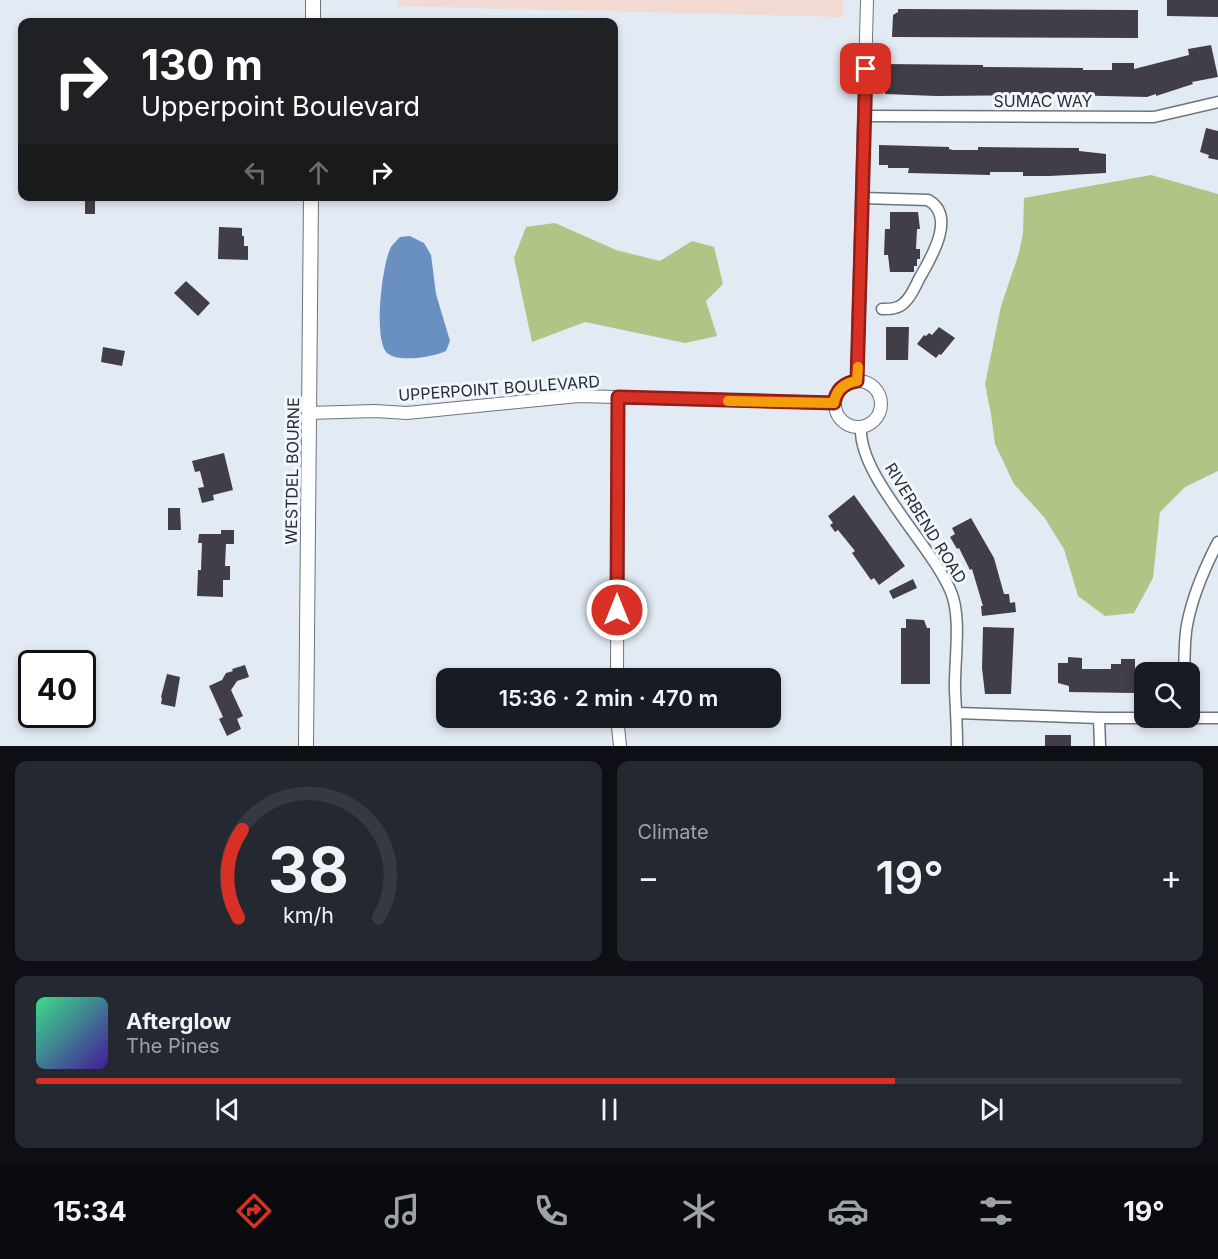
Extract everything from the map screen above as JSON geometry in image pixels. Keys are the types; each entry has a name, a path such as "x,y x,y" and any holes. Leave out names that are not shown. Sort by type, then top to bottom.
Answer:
{"main road":[{"path":"313,0 313,18"},
{"name":"WESTDEL BOURNE","path":"306,746 311,201"}],"street":[{"path":"857,381 866,116 867,0"},
{"name":"SUMAC WAY","path":"866,116 1154,117 1218,102"},
{"path":"863,198 928,200 936,204 940,213 940,239 936,251 912,293 904,304 895,309 882,309"},
{"path":"857,381 872,386 880,400 880,410 875,419 861,427 852,426 837,416 834,403 842,386 857,381"},
{"name":"UPPERPOINT BOULEVARD","path":"309,413 407,412 578,396 834,403"},
{"path":"617,668 618,397"},
{"name":"RIVERBEND ROAD","path":"861,427 861,442 869,464 938,568 957,606 955,692 958,713 957,746"},
{"path":"1185,662 1187,623 1218,542"},
{"path":"958,713 1134,718"},
{"path":"1200,717 1218,718"},
{"path":"1099,718 1100,746"},
{"path":"618,728 620,746"}],"shaded area":[{"path":"398,0 843,0 843,17 398,6"}],"green space":[{"path":"1151,175 1218,194 1218,471 1185,487 1160,512 1153,578 1134,613 1105,616 1078,596 1064,549 1044,517 1014,484 995,444 985,384 1001,306 1019,253 1023,233 1024,198"},
{"path":"555,223 616,250 660,261 692,241 714,247 723,284 706,301 717,336 685,343 585,322 532,342 514,258 526,227"}],"water":[{"path":"410,236 424,243 431,255 436,294 450,341 446,351 425,357 399,358 387,353 383,345 380,333 380,302 391,247 400,237"}],"building":[{"path":"1167,0 1218,0 1218,17 1167,16"},
{"path":"898,9 1138,10 1138,38 892,37 893,15 898,12"},
{"path":"1211,45 1218,77 1192,82 1193,84 1156,96 1156,94 1147,97 1034,93 1034,95 936,96 885,94 885,64 1112,70 1112,63 1134,63 1134,69 1189,55 1188,49"},
{"path":"1206,128 1218,131 1218,160 1208,158 1209,155 1200,152"},
{"path":"879,145 949,147 953,150 978,150 978,147 1079,148 1079,151 1106,154 1106,173 1023,176 1023,172 990,172 990,175 908,173 909,168 888,168 888,165 879,165"},
{"path":"85,201 95,201 95,214 85,214"},
{"path":"890,212 918,212 920,229 917,229 916,249 920,249 920,259 917,259 914,272 890,272 888,255 884,255 885,229 890,229"},
{"path":"219,227 242,228 244,246 248,246 248,260 218,259"},
{"path":"186,281 210,303 198,316 174,293"},
{"path":"886,327 909,327 908,360 886,360"},
{"path":"939,327 955,338 936,358 917,344 924,335 929,333 932,335"},
{"path":"103,347 125,351 122,366 101,362"},
{"path":"224,453 233,490 213,495 214,500 202,503 198,488 204,487 200,471 195,472 192,461"},
{"path":"854,495 905,566 879,585 874,578 871,580 852,553 855,551 838,530 835,532 830,525 833,523 828,516"},
{"path":"168,508 180,508 181,530 168,530"},
{"path":"971,518 994,558 1004,594 1009,594 1010,603 1015,602 1016,612 982,616 981,606 983,606 972,569 970,570 959,548 957,549 950,537 955,534 952,528"},
{"path":"221,530 234,530 234,544 226,544 225,566 230,566 230,580 223,580 223,597 197,596 202,543 198,543 199,534 221,534"},
{"path":"913,579 917,588 893,599 889,591"},
{"path":"906,619 924,620 927,628 930,628 930,684 901,684 901,628 906,628"},
{"path":"983,627 1014,628 1011,694 985,694 982,668"},
{"path":"1068,657 1082,658 1082,669 1111,669 1111,664 1121,664 1121,659 1135,659 1134,693 1069,692 1069,686 1058,683 1058,663 1068,663"},
{"path":"245,665 249,677 237,681 231,690 243,716 237,719 241,729 227,736 219,719 223,717 209,686 222,680 226,673 233,671 232,669"},
{"path":"167,674 180,677 175,707 161,704"},
{"path":"1045,735 1071,735 1071,746 1045,746"}],"slow traffic":[{"path":"728,401 834,403 842,386 857,381 858,367"}],"route":[{"path":"617,610 618,397 834,403 842,386 857,381 866,69"}]}
